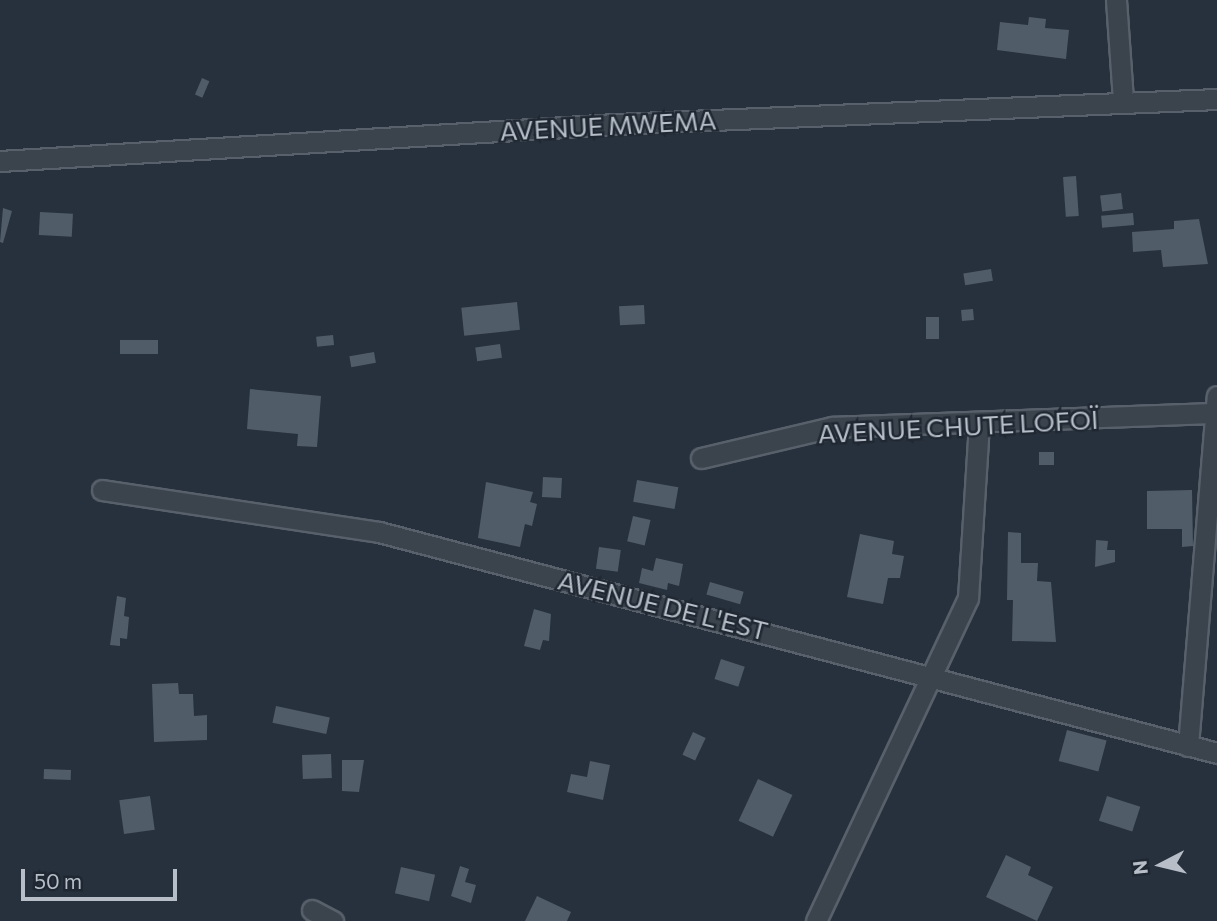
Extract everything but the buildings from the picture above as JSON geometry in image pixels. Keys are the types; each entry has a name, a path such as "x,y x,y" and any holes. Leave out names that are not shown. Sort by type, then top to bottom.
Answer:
{"street":[{"path":"1116,0 1123,100"},
{"name":"AVENUE MWEMA","path":"0,161 603,125 1123,100 1217,99"},
{"path":"1188,746 1216,407"},
{"name":"AVENUE CHUTE LOFOÏ","path":"701,458 832,427 979,425 1216,407"},
{"path":"816,921 968,598 979,425"},
{"name":"AVENUE DE L'EST","path":"102,490 379,532 931,674 1217,753"},
{"path":"312,910 333,921"}]}
